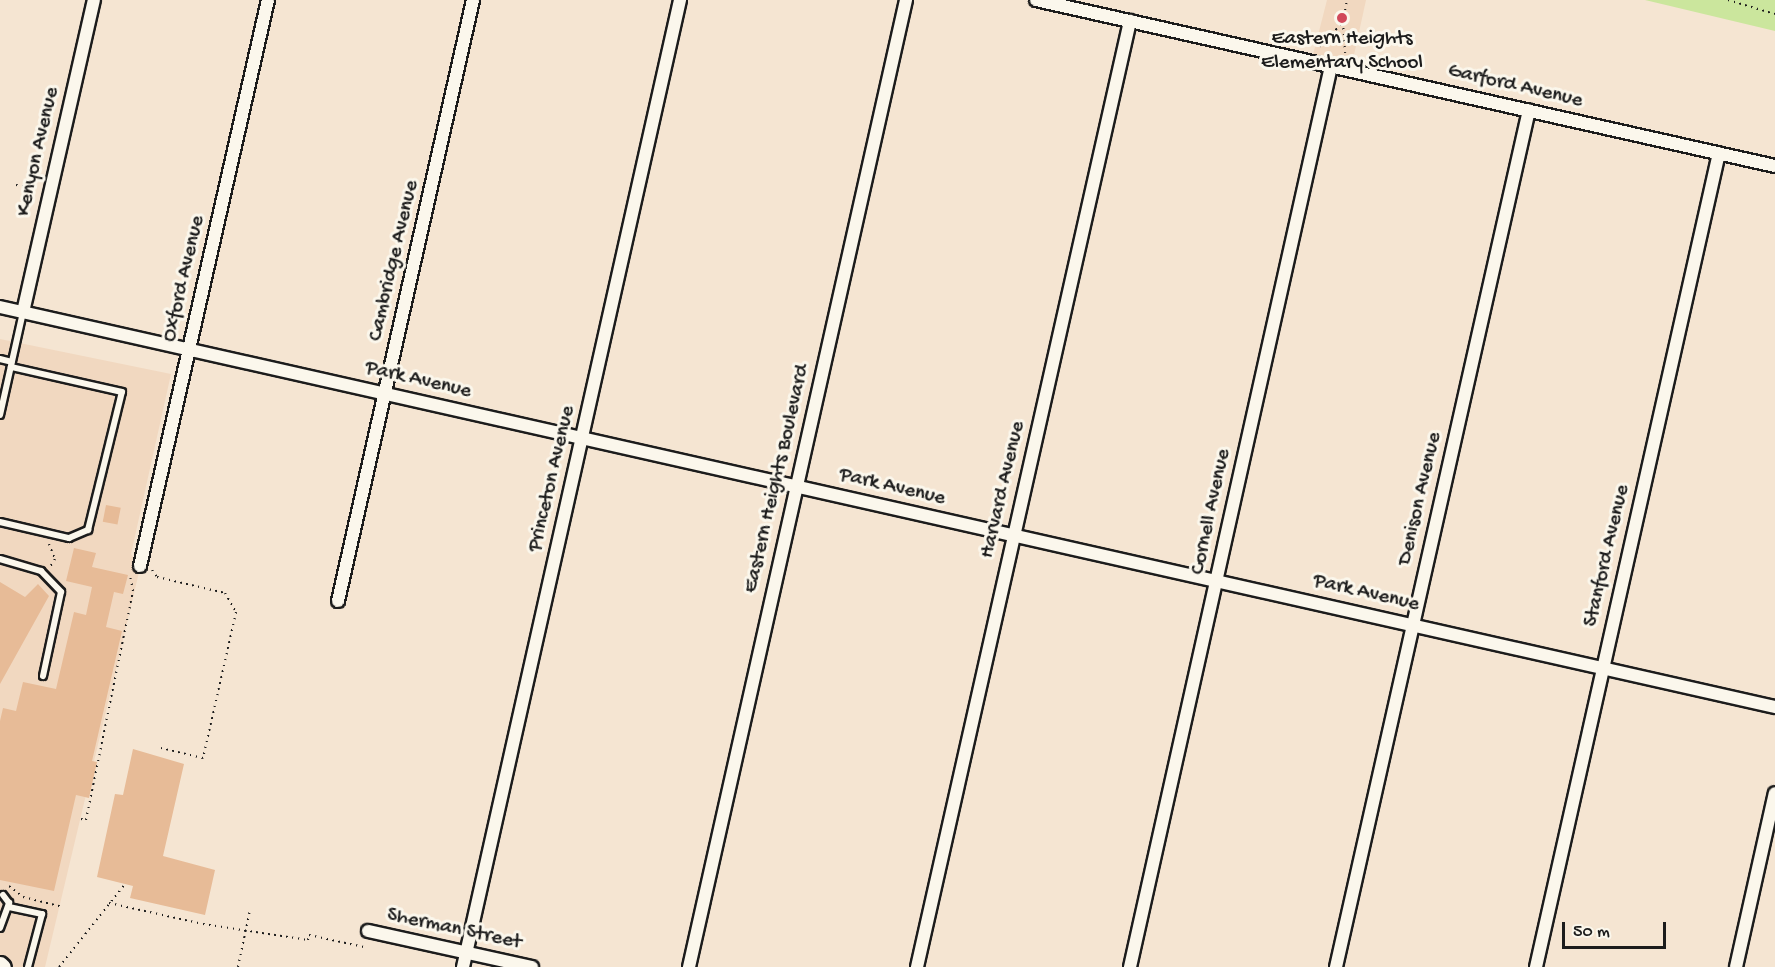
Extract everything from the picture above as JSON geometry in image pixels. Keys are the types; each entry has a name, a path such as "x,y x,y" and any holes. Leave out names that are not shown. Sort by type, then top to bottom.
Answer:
{"street":[{"name":"Kenyon Avenue","path":"23,312 94,0"},
{"name":"Oxford Avenue","path":"140,567 268,0"},
{"name":"Cambridge Avenue","path":"338,601 473,0"},
{"name":"Princeton Avenue","path":"463,967 680,0"},
{"name":"Eastern Heights Boulevard","path":"689,967 906,0"},
{"name":"Garford Avenue","path":"1036,0 1775,166"},
{"name":"Harvard Avenue","path":"917,967 1130,21"},
{"name":"Cornell Avenue","path":"1130,967 1330,66"},
{"name":"Denison Avenue","path":"1336,967 1528,110"},
{"name":"Stanford Avenue","path":"1536,967 1719,153"},
{"name":"Park Avenue","path":"0,307 1775,707"},
{"path":"1736,967 1775,793"},
{"name":"Sherman Street","path":"368,931 532,967"}],"lane":[{"path":"0,415 23,312"},
{"path":"0,359 11,365 122,392 88,530 69,538 0,522"},
{"path":"0,559 41,571 61,592 43,676"},
{"path":"0,928 9,907 3,895"},
{"path":"9,907 42,914 28,967"}],"path":[{"path":"1345,53 1343,22 1347,0"},
{"path":"1728,0 1775,14"},
{"path":"1319,47 1343,22"},
{"path":"16,185 36,189"},
{"path":"50,538 48,549 53,566"},
{"path":"81,819 86,820 133,591 140,567 157,577 225,593 236,612 203,758 157,747"},
{"path":"59,967 125,884"},
{"path":"0,885 28,899 63,907"},
{"path":"109,903 203,924 246,927 364,948"},
{"path":"238,967 250,910"}],"shaded area":[{"name":"Eastern Heights Elementary School","path":"1327,0 1366,0 1352,64 1313,55"},
{"path":"0,339 171,374 131,554 140,568 45,967 0,967"}],"green space":[{"path":"1645,0 1775,0 1775,31"}],"building":[{"path":"106,505 121,508 117,525 103,522"},
{"path":"74,548 96,553 92,567 128,575 123,594 114,592 106,627 122,631 92,761 97,762 89,798 76,795 54,891 0,880 0,721 3,708 16,711 23,682 56,689 74,612 86,615 92,587 66,581"},
{"path":"0,582 25,597 38,584 49,596 0,684"},
{"path":"133,749 184,764 163,856 215,870 205,915 130,898 133,886 97,877 115,794 123,795"}],"place":[{"name":"Eastern Heights Elementary School","path":"1342,18"}]}
